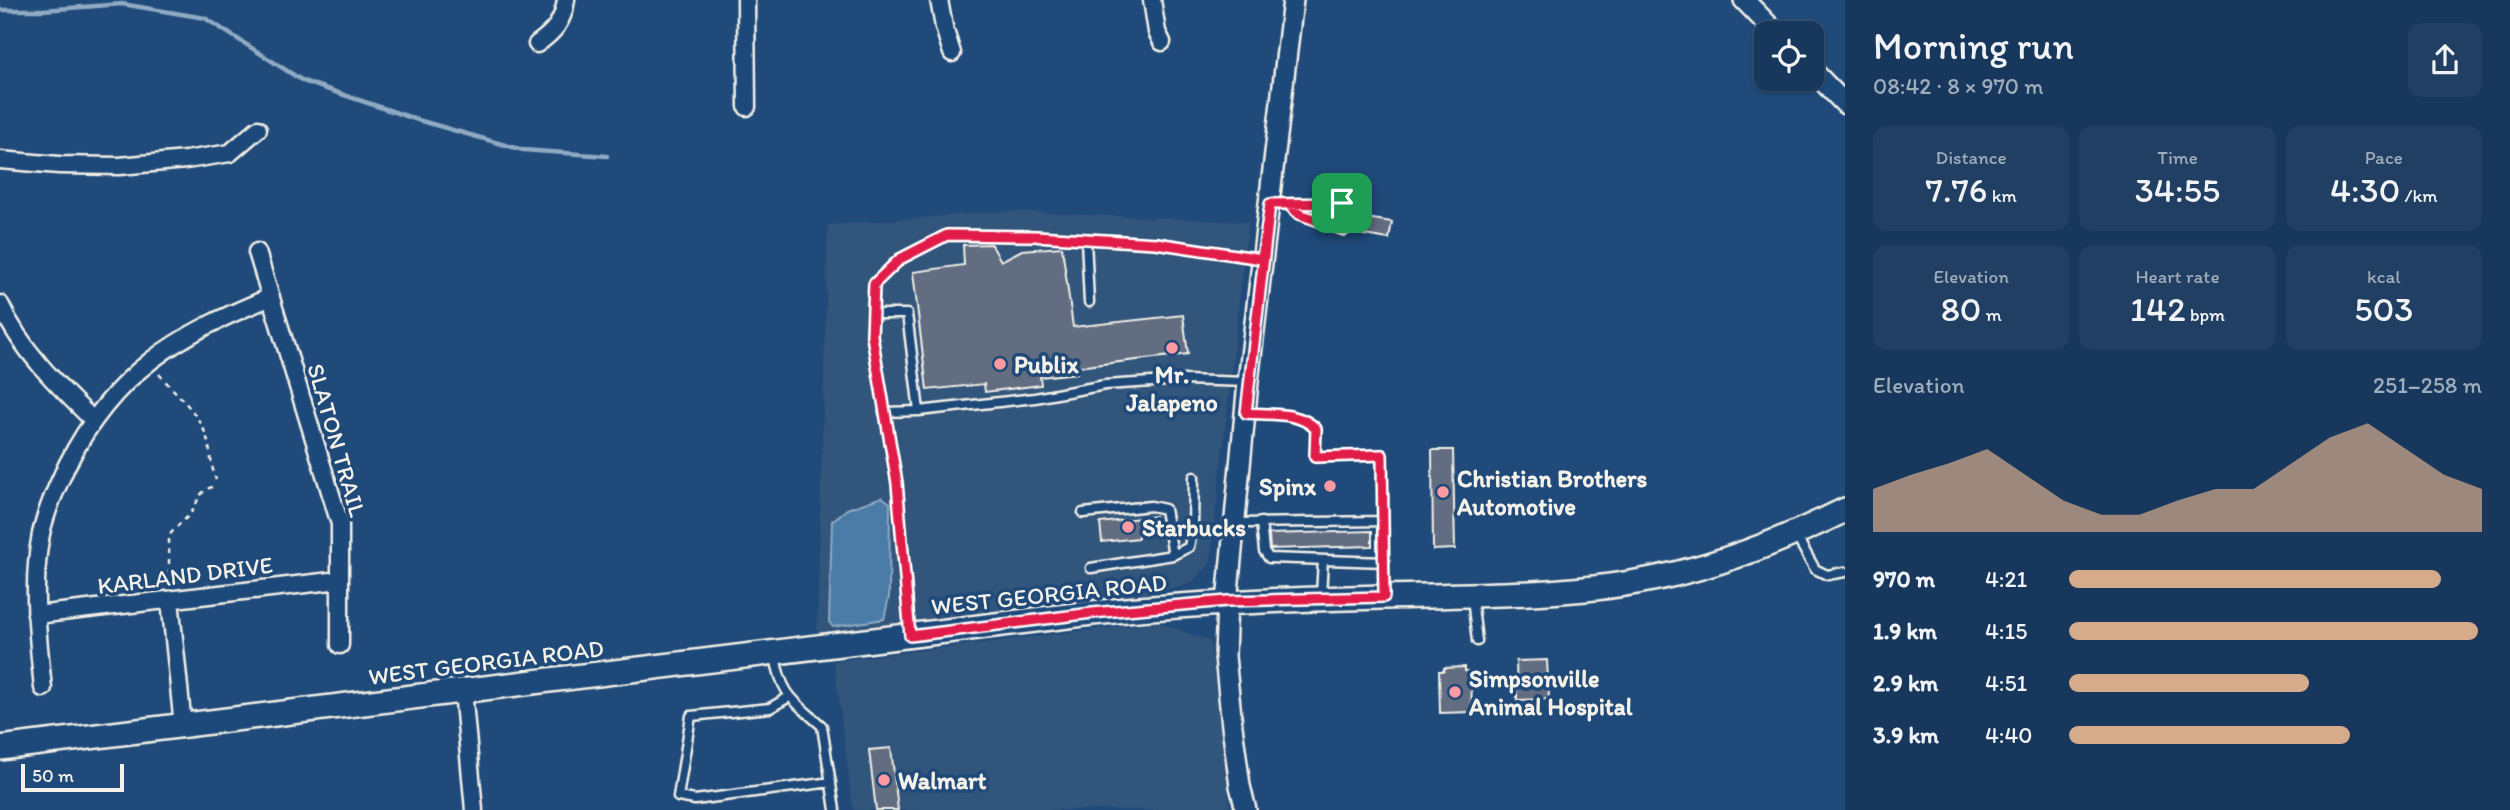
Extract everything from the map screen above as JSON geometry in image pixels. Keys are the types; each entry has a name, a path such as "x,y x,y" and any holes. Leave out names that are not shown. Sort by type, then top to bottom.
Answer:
{"main road":[{"name":"WEST GEORGIA ROAD","path":"0,748 1092,613 1227,601 1472,595 1574,589 1660,577 1726,560 1795,534 1845,510"}],"street":[{"path":"537,44 554,32 560,23 566,0"},
{"path":"746,0 747,107"},
{"path":"939,0 952,53"},
{"path":"1152,0 1155,24 1162,42"},
{"path":"1246,810 1237,762 1226,667 1227,601 1262,259 1279,204 1293,0"},
{"path":"1744,0 1764,21"},
{"path":"1824,82 1845,104"},
{"path":"0,160 119,166 187,160 230,153 258,129"},
{"name":"SLATON TRAIL","path":"257,252 340,524 340,645"},
{"path":"43,688 36,615 36,573 41,534 56,488 93,420 112,396 147,362 217,319 271,297"},
{"path":"0,304 51,380 93,420"},
{"name":"KARLAND DRIVE","path":"36,615 340,580"},
{"path":"170,600 183,726"},
{"path":"463,691 474,810"}],"lane":[{"path":"1342,203 1351,210 1349,226 1344,230 1279,204 1342,203"},
{"path":"910,636 897,483 872,336 874,284 900,259 947,235 1035,236 1156,243 1262,259"},
{"path":"1086,239 1089,302"},
{"path":"873,314 906,314 919,411"},
{"path":"884,412 919,411 1035,398 1105,385 1184,380 1248,382"},
{"path":"1246,413 1309,421 1316,429 1315,457 1382,455 1384,597"},
{"path":"1091,568 1173,555 1189,547 1193,526 1194,477"},
{"path":"1083,513 1152,506 1165,509 1173,555"},
{"path":"1235,523 1383,521"},
{"path":"1261,522 1264,551 1269,558 1384,562"},
{"path":"1795,534 1815,569 1827,575 1845,572"},
{"path":"1321,598 1323,560"},
{"path":"1472,595 1476,641"},
{"path":"775,653 780,681 789,697 822,726 835,810"},
{"path":"789,697 770,708 691,716 678,797 695,800 831,782"}],"path":[{"path":"147,362 201,424 208,441 209,461 216,480"},
{"path":"170,600 169,536 191,514 200,495 212,487"}],"shaded area":[{"path":"1008,211 1248,222 1210,564 1190,584 1155,593 817,634 828,225"},
{"path":"882,497 890,503 889,597 884,619 833,627 829,622 832,521 847,509"},
{"path":"1157,622 1210,641 1230,810 853,810 834,661"}],"building":[{"path":"1360,217 1392,222 1389,239 1358,234"},
{"path":"991,244 1001,261 1022,250 1062,247 1073,327 1183,315 1188,354 1077,367 1077,373 1040,377 1041,385 985,392 984,384 927,390 913,272 964,265 963,245"},
{"name":"Christian Brothers Automotive","path":"1432,450 1453,450 1455,549 1433,550"},
{"name":"Starbucks","path":"1155,516 1157,532 1138,534 1138,538 1102,542 1100,523"},
{"name":"Spinx","path":"1372,531 1372,546 1270,549 1269,534"},
{"path":"1547,660 1549,699 1517,700 1516,661"},
{"name":"Simpsonville Animal Hospital","path":"1465,667 1465,671 1471,671 1472,712 1440,713 1439,671 1444,671 1444,668"},
{"name":"Walmart","path":"891,748 898,810 876,810 869,750"}],"waterway":[{"path":"0,10 43,10 122,4 205,18 303,81 418,120 523,150 607,156"}],"place":[{"name":"Mr. Jalapeno","path":"1172,348"},
{"name":"Publix","path":"1000,364"},
{"name":"Spinx","path":"1330,486"},
{"name":"Christian Brothers Automotive","path":"1443,492"},
{"name":"Starbucks","path":"1128,527"},
{"name":"Simpsonville Animal Hospital","path":"1455,692"},
{"name":"Walmart","path":"884,780"}],"route":[{"path":"1342,203 1270,204 1262,259 1156,243 1035,236 947,235 900,259 874,284 872,336 897,483 910,636 1092,613 1227,601 1384,597 1382,455 1315,457 1316,429 1309,421 1246,413 1270,204 1288,204 1299,214 1344,230 1349,226 1351,210 1342,203"}]}
